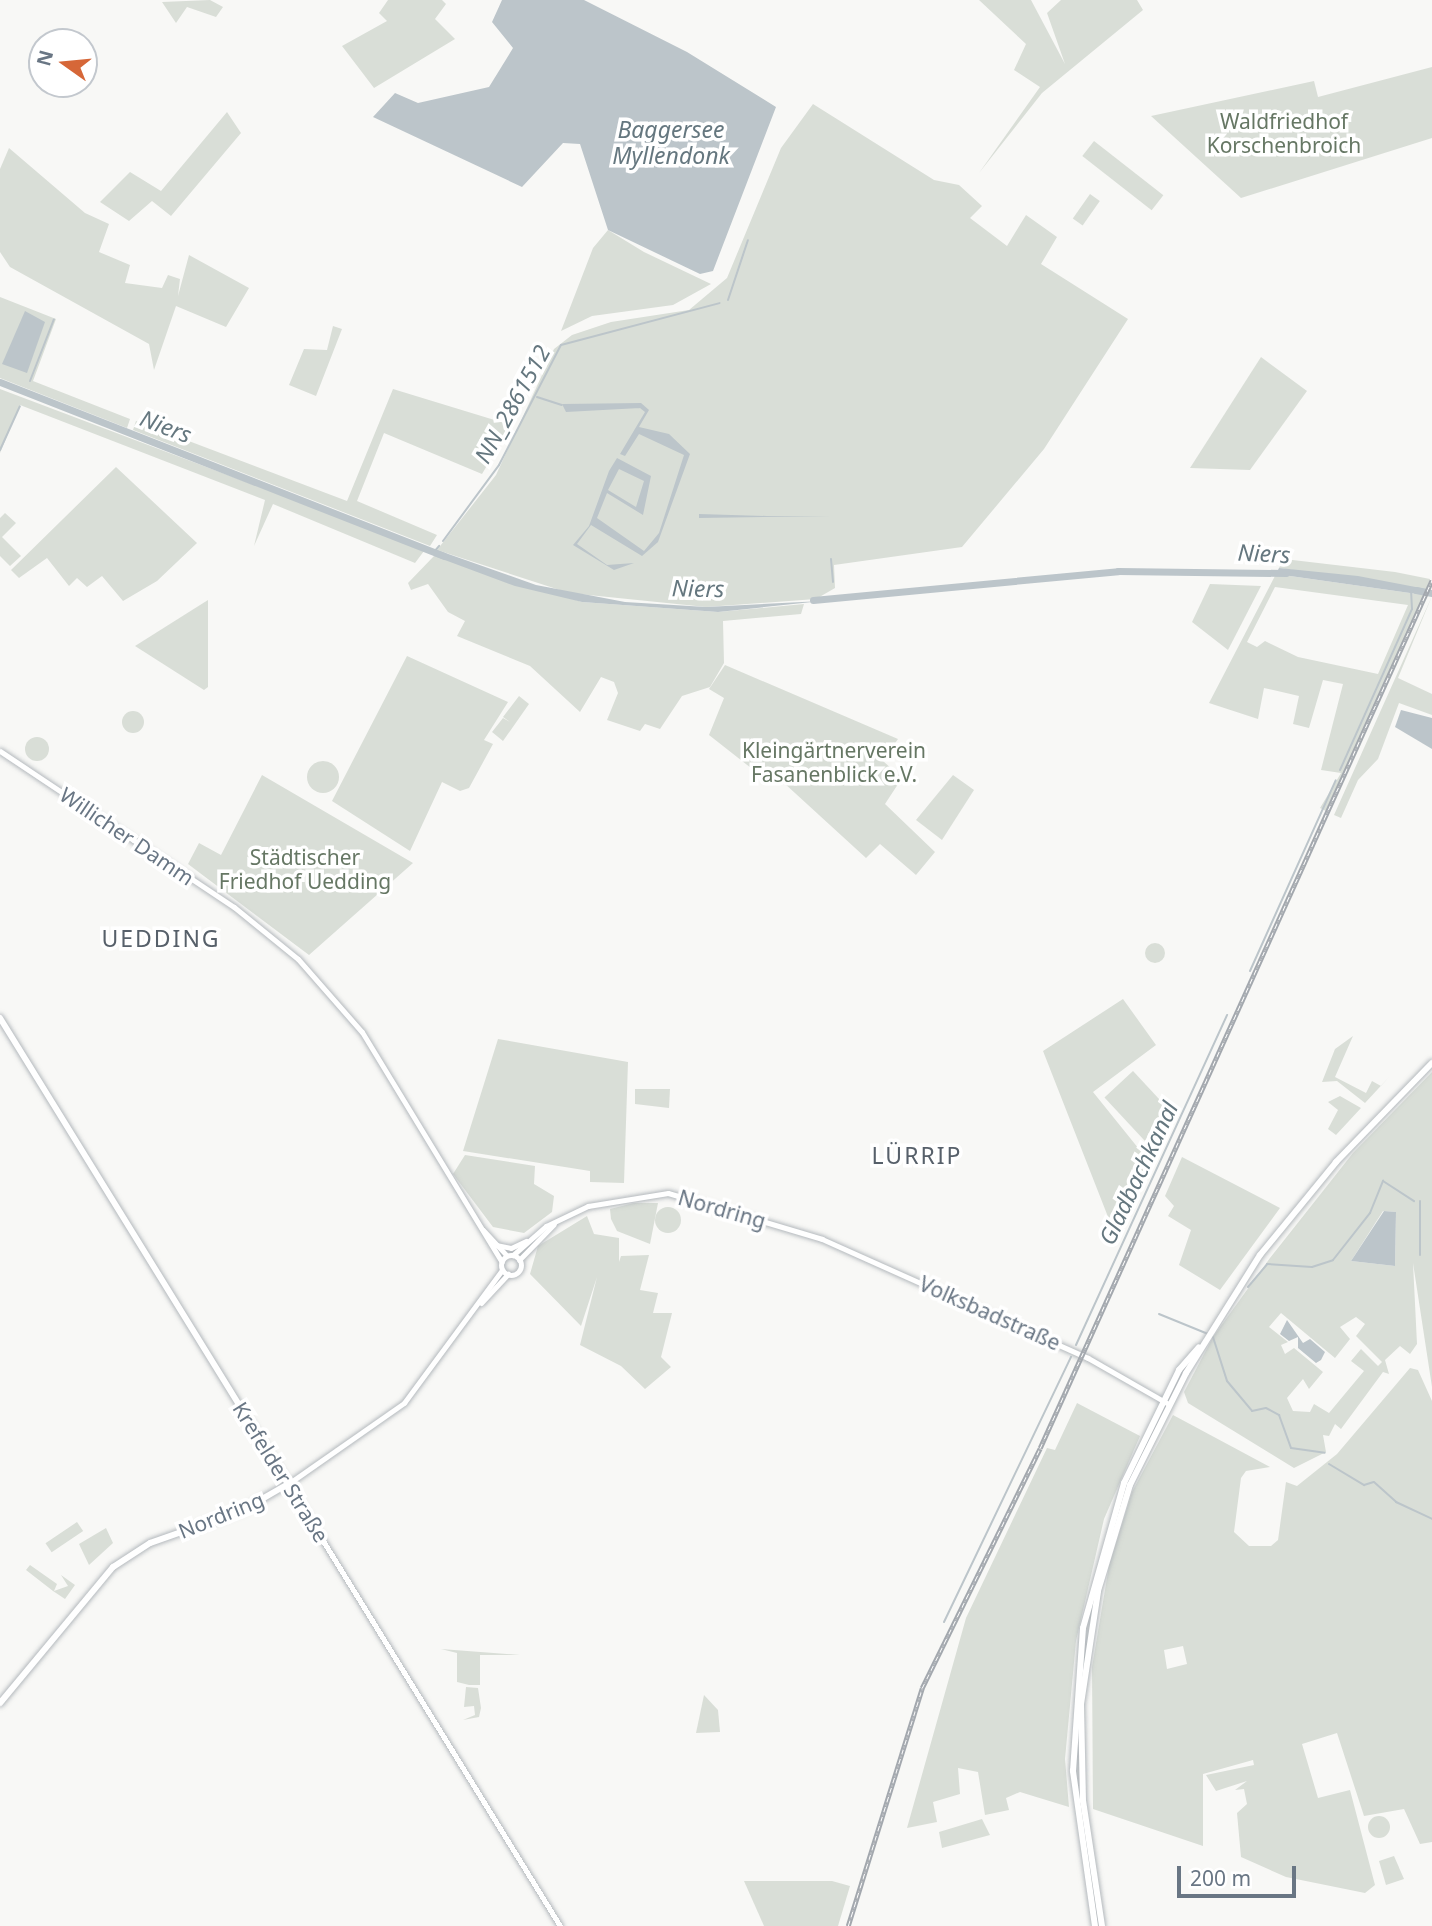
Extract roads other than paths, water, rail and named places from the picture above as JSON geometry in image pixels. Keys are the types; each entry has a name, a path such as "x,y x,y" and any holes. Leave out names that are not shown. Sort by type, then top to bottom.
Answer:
{"main road":[{"name":"Willicher Damm","path":"0,751 234,907 298,958 362,1032 476,1223 510,1258"},
{"name":"Krefelder Straße","path":"0,1018 561,1926"},
{"path":"1095,1926 1075,1803 1077,1666 1105,1536 1166,1402 1210,1331 1296,1208 1432,1063"},
{"name":"Nordring","path":"510,1258 534,1236 559,1220 610,1199 668,1193 804,1233"},
{"name":"Nordring","path":"510,1258 559,1220"},
{"name":"Willicher Damm","path":"476,1223 510,1258"},
{"name":"Volksbadstraße","path":"804,1233 1081,1354 1166,1402"},
{"path":"494,1244 514,1248 534,1236"},
{"name":"Nordring","path":"0,1703 113,1567 150,1543 241,1511 288,1484 392,1415 505,1272 519,1271 510,1258"},
{"path":"505,1272 510,1258"},
{"path":"1102,1926 1081,1779 1084,1667 1122,1506 1166,1402"}],"water":[{"name":"Baggersee Myllendonk","path":"502,0 584,0 687,52 776,107 713,271 700,274 608,230 580,144 563,143 522,187 373,117 395,93 418,103 489,87 513,48 492,22"},
{"path":"25,311 45,322 27,373 2,364"},
{"path":"641,403 649,410 639,427 669,434 690,454 658,542 642,556 591,525 577,544 607,565 634,563 614,570 573,545 589,526 609,471 617,458 651,476 643,515 607,493 597,518 644,551 659,533 684,455 639,434 625,456 620,454 645,412 640,408 566,412 562,404","holes":["619,469 644,481 636,507 608,490"]},
{"path":"699,514 767,516 831,516 699,518"},
{"path":"437,550 536,585 625,602 706,607 822,601 718,612 582,602 515,586 434,556"},
{"path":"1279,568 1358,576 1426,589 1424,595 1276,574"},
{"path":"1401,710 1432,718 1432,749 1395,727"},
{"path":"1384,1211 1396,1212 1395,1266 1351,1261"},
{"path":"1287,1320 1303,1343 1310,1339 1325,1352 1321,1360 1316,1363 1298,1348 1298,1337 1289,1341 1280,1334"}],"waterway":[{"name":"NN_2861512","path":"728,300 748,240"},
{"name":"NN_2861512","path":"443,541 499,465 561,345 720,303"},
{"path":"30,381 54,319"},
{"name":"Niers","path":"0,382 444,556"},
{"path":"537,397 562,405"},
{"path":"0,450 20,406"},
{"name":"NN_2861512","path":"434,552 439,546"},
{"path":"831,559 833,582"},
{"name":"Niers","path":"813,600 1118,571 1286,573"},
{"name":"Niers","path":"1416,590 1432,593"},
{"name":"Gladbachkanal","path":"1340,770 1412,609 1411,591"},
{"name":"Gladbachkanal","path":"1250,971 1336,780"},
{"name":"Gladbachkanal","path":"1076,1345 1227,1015"},
{"path":"1248,1287 1267,1264 1312,1267 1333,1260 1370,1213 1383,1181 1414,1201"},
{"path":"1420,1201 1420,1255"},
{"path":"1159,1314 1208,1334"},
{"path":"1213,1337 1227,1381 1252,1411 1266,1408 1279,1415 1291,1448 1325,1453"},
{"name":"Gladbachkanal","path":"944,1622 1071,1357"},
{"path":"1329,1464 1364,1485 1374,1482 1396,1502 1432,1519"}],"railway":[{"path":"848,1926 922,1688 1040,1448 1432,580"}],"district":[{"name":"UEDDING","path":"161,938"},
{"name":"LÜRRIP","path":"917,1155"}],"park label":[{"name":"Waldfriedhof Korschenbroich","path":"1284,133"},
{"name":"Kleingärtnerverein Fasanenblick e.V.","path":"834,762"},
{"name":"Städtischer Friedhof Uedding","path":"305,869"}]}
